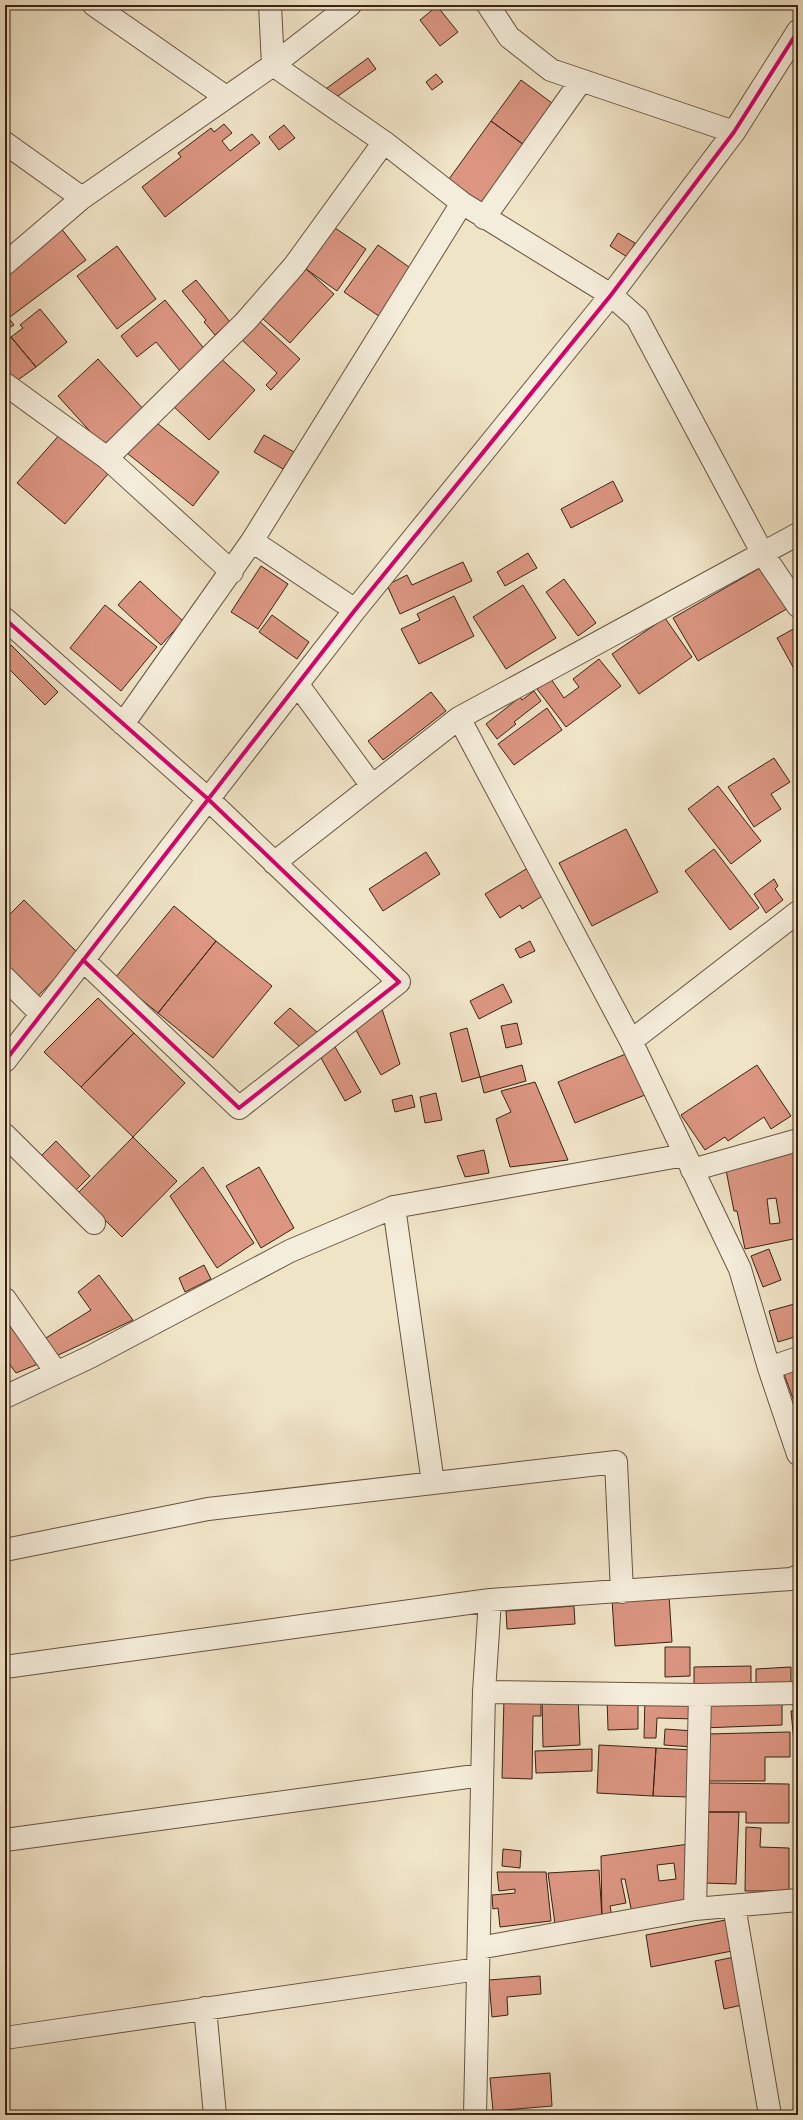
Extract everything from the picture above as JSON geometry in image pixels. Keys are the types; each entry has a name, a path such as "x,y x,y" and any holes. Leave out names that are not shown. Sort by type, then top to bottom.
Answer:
{"street":[{"path":"94,5 226,97"},
{"path":"270,5 274,65"},
{"path":"5,264 82,198 274,65 350,5"},
{"path":"488,5 509,37 551,70 734,132"},
{"path":"5,1061 355,610 610,295 734,132 798,31"},
{"path":"274,65 384,142 462,203 610,295 637,318 763,554 798,606"},
{"path":"484,218 581,81"},
{"path":"107,458 245,322 290,272 384,142"},
{"path":"5,143 82,198"},
{"path":"123,724 232,572 462,203"},
{"path":"5,384 107,458 232,572"},
{"path":"274,863 459,718 798,534"},
{"path":"252,541 355,610"},
{"path":"5,619 208,799 399,982 239,1108 83,960"},
{"path":"298,685 372,786"},
{"path":"459,718 631,1041 740,1269 769,1368 798,1454"},
{"path":"631,1041 798,912"},
{"path":"5,978 42,1014"},
{"path":"5,1135 94,1223"},
{"path":"5,1397 90,1357 290,1251 394,1207 689,1163 798,1140"},
{"path":"394,1207 434,1483"},
{"path":"5,1299 56,1372"},
{"path":"769,1368 798,1358"},
{"path":"5,1550 208,1510 616,1462 622,1592"},
{"path":"5,1667 490,1600 622,1592 791,1579 798,1576"},
{"path":"475,2115 484,1692 490,1600"},
{"path":"484,1692 700,1695 798,1692"},
{"path":"695,1909 700,1695"},
{"path":"5,1840 482,1775"},
{"path":"5,2038 205,2008 478,1958 695,1909 798,1900"},
{"path":"734,1906 770,2115"},
{"path":"205,2008 215,2115"}],"building":[{"path":"311,5 331,5 331,6 311,9"},
{"path":"437,6 458,32 440,46 420,20"},
{"path":"368,58 376,69 335,98 327,88"},
{"path":"436,74 443,82 432,90 426,82"},
{"path":"521,80 560,109 531,150 491,121"},
{"path":"491,121 531,150 488,208 449,179"},
{"path":"224,124 232,133 222,141 230,151 252,134 260,143 165,217 142,187 181,157 178,153 211,128 214,132"},
{"path":"284,125 295,138 279,150 269,137"},
{"path":"60,227 86,260 10,317 5,311 5,269"},
{"path":"335,228 366,249 337,291 306,269"},
{"path":"618,233 635,243 627,257 610,246"},
{"path":"378,245 416,272 383,319 344,292"},
{"path":"117,246 156,299 117,329 77,276"},
{"path":"306,269 334,294 290,343 262,318"},
{"path":"196,280 230,322 215,335 204,322 206,320 182,291"},
{"path":"165,300 206,351 180,371 156,342 137,357 121,336"},
{"path":"40,309 67,342 36,367 11,337 23,328 20,325"},
{"path":"5,313 14,325 5,330"},
{"path":"257,319 300,359 271,390 266,385 277,373 240,338"},
{"path":"11,337 36,367 15,382 5,372 5,342"},
{"path":"217,355 255,390 209,440 171,404"},
{"path":"98,359 145,411 105,448 58,396"},
{"path":"153,420 219,472 193,506 127,453"},
{"path":"61,433 108,474 65,524 17,483"},
{"path":"264,435 294,452 283,469 254,452"},
{"path":"613,481 623,501 571,528 561,509"},
{"path":"528,553 537,568 505,586 497,572"},
{"path":"463,562 472,581 400,614 387,585 407,575 412,585"},
{"path":"765,565 790,607 698,661 673,618"},
{"path":"261,566 288,584 258,629 231,612"},
{"path":"564,579 596,623 578,636 546,592"},
{"path":"140,581 183,621 161,645 118,605"},
{"path":"523,585 556,638 506,669 473,617"},
{"path":"454,596 474,636 419,664 401,629 420,620 417,614"},
{"path":"105,605 157,647 121,691 70,648"},
{"path":"272,615 309,642 297,659 259,632"},
{"path":"665,618 692,657 639,694 612,654"},
{"path":"797,627 798,628 798,676 777,638"},
{"path":"11,645 58,692 45,705 5,665 5,651"},
{"path":"599,659 621,686 566,727 537,689 551,679 564,698 579,687 573,679"},
{"path":"534,691 541,701 514,722 516,724 497,739 486,724 520,697 522,700"},
{"path":"431,692 446,711 383,760 368,741"},
{"path":"547,708 562,730 514,765 498,744"},
{"path":"774,758 790,782 771,794 781,809 754,827 728,787"},
{"path":"718,786 761,841 731,864 688,809"},
{"path":"626,829 658,892 592,926 559,863"},
{"path":"714,849 759,908 730,930 685,871"},
{"path":"426,852 440,874 383,911 369,889"},
{"path":"531,866 547,893 522,909 520,905 500,918 485,894"},
{"path":"774,879 778,886 775,889 783,900 766,913 754,894"},
{"path":"24,900 79,954 35,999 5,970 5,919"},
{"path":"174,906 216,941 158,1013 115,978"},
{"path":"216,941 272,986 213,1058 158,1013"},
{"path":"530,941 535,951 520,958 515,949"},
{"path":"503,984 512,1002 479,1019 470,1001"},
{"path":"98,998 134,1033 81,1087 44,1052"},
{"path":"381,1006 400,1064 381,1075 352,1023"},
{"path":"290,1008 319,1034 301,1048 274,1023"},
{"path":"517,1023 522,1044 506,1048 501,1026"},
{"path":"467,1028 480,1077 462,1082 450,1033"},
{"path":"134,1033 185,1083 133,1137 81,1087"},
{"path":"331,1040 361,1092 345,1101 316,1049"},
{"path":"628,1053 645,1095 575,1123 558,1082"},
{"path":"522,1065 526,1081 484,1093 480,1077"},
{"path":"757,1065 791,1116 771,1129 764,1117 728,1141 725,1137 705,1150 681,1115"},
{"path":"535,1082 568,1160 510,1167 496,1119 511,1112 501,1091"},
{"path":"436,1093 442,1120 425,1123 420,1097"},
{"path":"412,1095 415,1107 395,1112 392,1100"},
{"path":"133,1137 177,1181 122,1237 78,1193"},
{"path":"56,1141 90,1176 75,1191 41,1156"},
{"path":"484,1150 489,1173 465,1177 457,1156"},
{"path":"793,1151 798,1177 798,1238 745,1249 737,1211 734,1211 725,1165","holes":["776,1198 780,1223 770,1224 767,1199"]},
{"path":"203,1167 254,1243 217,1268 170,1196"},
{"path":"259,1167 294,1228 261,1248 226,1186"},
{"path":"769,1249 781,1280 763,1287 751,1256"},
{"path":"204,1265 211,1279 185,1292 179,1278"},
{"path":"99,1275 133,1320 52,1358 41,1341 91,1310 78,1292"},
{"path":"798,1303 798,1336 778,1342 769,1311"},
{"path":"5,1313 43,1362 16,1373 5,1358"},
{"path":"798,1360 798,1412 781,1366"},
{"path":"669,1595 672,1642 615,1646 612,1599"},
{"path":"574,1606 575,1624 507,1629 506,1611"},
{"path":"665,1647 690,1647 690,1676 665,1677"},
{"path":"751,1666 751,1686 694,1687 694,1667"},
{"path":"791,1667 791,1688 756,1690 756,1669"},
{"path":"782,1694 782,1725 701,1728 700,1697"},
{"path":"578,1696 580,1745 543,1747 542,1697"},
{"path":"645,1696 696,1696 696,1719 657,1718 656,1738 644,1738"},
{"path":"504,1697 541,1698 541,1716 533,1716 532,1779 502,1778"},
{"path":"638,1697 638,1729 608,1730 607,1698"},
{"path":"798,1710 798,1753 795,1753 791,1711"},
{"path":"665,1729 694,1731 693,1747 664,1745"},
{"path":"790,1732 790,1757 765,1757 765,1781 706,1781 707,1734"},
{"path":"599,1745 656,1748 653,1796 597,1793"},
{"path":"656,1748 692,1750 690,1797 653,1796"},
{"path":"592,1749 592,1771 536,1773 535,1751"},
{"path":"709,1783 789,1784 789,1823 746,1823 746,1812 708,1812"},
{"path":"708,1812 739,1812 736,1884 705,1883"},
{"path":"746,1827 761,1828 760,1847 789,1848 789,1891 745,1891"},
{"path":"689,1844 689,1901 632,1913 625,1879 621,1879 626,1903 610,1906 612,1917 602,1919 601,1856","holes":["674,1863 676,1879 659,1881 657,1865"]},
{"path":"503,1849 521,1851 520,1868 502,1866"},
{"path":"599,1870 602,1918 555,1924 548,1873"},
{"path":"497,1872 546,1872 551,1921 500,1927 498,1908 493,1909 492,1895 515,1893 515,1889 499,1891"},
{"path":"731,1919 737,1950 651,1967 646,1935"},
{"path":"739,1956 747,2004 724,2009 715,1961"},
{"path":"540,1976 541,1994 507,1997 508,2015 492,2017 489,1980"},
{"path":"550,2073 552,2106 493,2111 490,2078"}],"cycle path":[{"path":"5,1061 355,610 611,295 734,132 798,31"},
{"path":"5,619 208,799 399,982 239,1108 83,960"}]}
